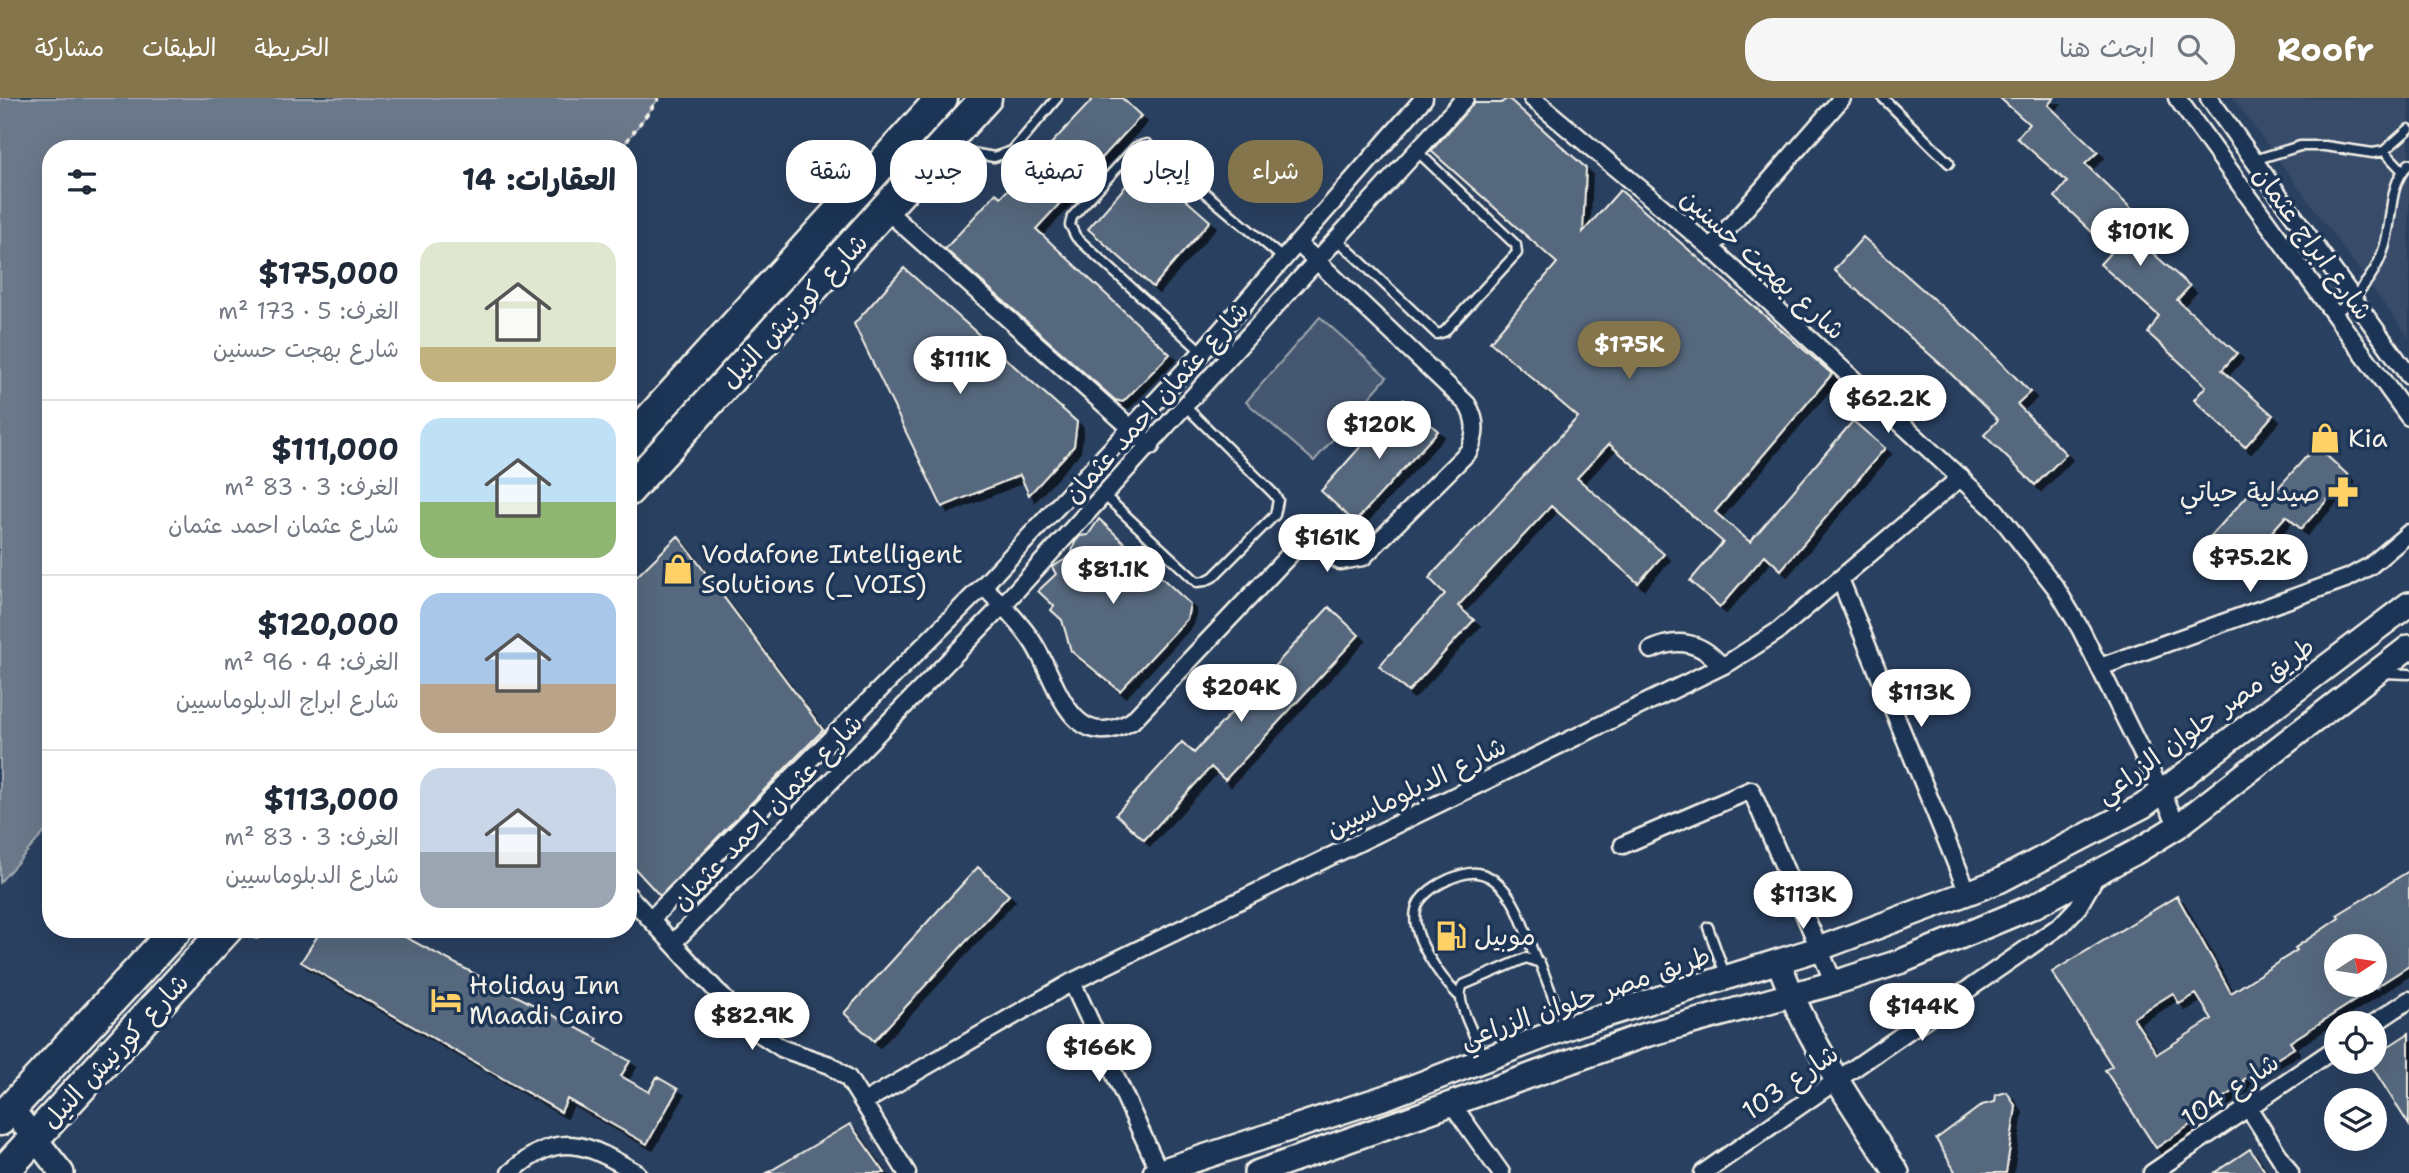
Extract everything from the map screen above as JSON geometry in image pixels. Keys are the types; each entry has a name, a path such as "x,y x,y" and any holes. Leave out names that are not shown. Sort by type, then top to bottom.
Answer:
{"highway":[{"name":"شارع كورنيش النيل","path":"637,433 942,98"},
{"name":"شارع كورنيش النيل","path":"948,140 986,98"},
{"name":"شارع كورنيش النيل","path":"637,481 892,203"},
{"name":"شارع كورنيش النيل","path":"6,1114 169,938"},
{"name":"شارع كورنيش النيل","path":"4,1170 219,938"}],"main road":[{"name":"طريق مصر حلوان الزراعي","path":"1157,1172 1389,1096 1564,1028 1821,948 1968,893 2074,844 2162,793 2409,604"},
{"name":"طريق مصر حلوان الزراعي","path":"1256,1173 1293,1164 1642,1036 1834,984 1969,936 2097,874 2178,825 2409,647"},
{"path":"1779,962 1791,996 1836,1080 1897,1173"},
{"path":"6,1114 35,1138 62,1173"}],"street":[{"name":"شارع عثمان احمد عثمان","path":"651,919 983,586 1131,429 1285,260 1423,98"},
{"name":"شارع عثمان احمد عثمان","path":"673,943 1003,605 1151,446 1465,98"},
{"name":"شارع بهجت حسنين","path":"1532,98 1711,248 1961,477 2027,548 2056,588 2100,667 2178,825"},
{"path":"1711,248 1842,98"},
{"name":"شارع ابراج عثمان","path":"2177,98 2409,418"},
{"name":"شارع ابراج عثمان","path":"2209,98 2409,376"},
{"path":"886,210 1151,446"},
{"path":"983,586 1032,640 1069,713 1092,729 1120,728 1132,721 1296,548 1311,542 1320,544 1340,561 1363,557 1468,452 1475,433 1472,413 1467,404 1299,244"},
{"name":"شارع الدبلوماسيين","path":"864,1102 1072,982 1721,666 1778,631 1961,477"},
{"path":"2100,667 2348,578 2370,566 2409,533"},
{"path":"1840,579 1968,893"},
{"path":"1651,650 1663,644 1690,643 1713,656 1721,666"},
{"path":"823,747 844,769"},
{"path":"1623,845 1751,790 1821,948 1834,984"},
{"name":"شارع 103","path":"1703,1173 2061,925 2078,907 2097,874"},
{"path":"637,904 751,1028 783,1049 839,1070 864,1102 907,1173"},
{"path":"1072,982 1157,1172"},
{"path":"2387,1014 2409,1000"},
{"name":"شارع 104","path":"2152,1173 2324,1056"},
{"path":"1452,1104 1501,1173"},
{"path":"2248,1107 2290,1173"},
{"path":"510,1173 528,1156 544,1148 577,1144 593,1148 637,1173"}],"lane":[{"path":"987,153 1004,155 1013,151 1057,98"},
{"path":"1883,98 1949,163"},
{"path":"2254,160 2300,146 2325,146 2360,153 2385,151 2409,129"},
{"path":"1202,352 1073,234 1070,225 1076,214 1136,147 1147,144 1285,260"},
{"path":"2334,315 2353,299 2371,277 2384,251 2395,187 2406,167 2385,151"},
{"path":"1337,239 1437,334 1444,332 1516,255 1516,245 1418,152"},
{"path":"1105,496 1197,582 1205,582 1213,577 1275,515 1278,500 1274,494 1186,407"},
{"path":"2376,673 2409,674"},
{"path":"1485,1058 1458,995 1433,964 1415,921 1416,908 1431,889 1465,875 1477,873 1489,877 1510,897 1564,1028"},
{"path":"1708,928 1726,979"},
{"path":"1458,995 1463,985 1526,958 1536,959"}],"path":[{"path":"628,140 659,98"}],"shaded area":[{"path":"0,98 659,98 628,140 42,140 42,835 0,882"},
{"path":"2233,98 2409,98 2409,338"},
{"path":"1320,317 1387,377 1314,461 1246,402"}],"building":[{"path":"1094,98 1122,98 1141,116 1107,153 1107,140 1055,140"},
{"path":"1508,98 1586,168 1583,232 1620,190 1832,374 1715,512 1750,542 1853,421 1885,448 1781,570 1765,555 1720,607 1690,581 1723,542 1609,444 1577,478 1664,554 1638,583 1551,506 1458,606 1474,620 1408,692 1379,666 1445,594 1429,578 1578,417 1490,342 1557,263 1431,151 1474,103 1501,103"},
{"path":"2000,98 2054,98 2048,105 2098,152 2085,164 2143,220 2130,233 2190,286 2177,300 2237,353 2222,370 2273,415 2245,447 2194,400 2206,386 2148,333 2159,316 2100,264 2112,251 2055,197 2067,182 2017,138 2029,124"},
{"path":"1121,191 1121,203 1189,203 1210,221 1153,287 1088,229"},
{"path":"996,193 1001,197 1001,203 1060,203 1036,229 1170,354 1123,402 1115,400 945,249"},
{"path":"1863,237 1973,334 2030,392 2017,404 2066,454 2035,485 1984,435 1998,420 1944,367 1834,270"},
{"path":"904,268 1077,422 1074,446 1029,495 1020,475 942,507 854,324"},
{"path":"1403,399 1438,431 1355,522 1321,491"},
{"path":"2316,446 2349,476 2301,529 2286,516 2242,565 2211,536 2256,486 2269,498"},
{"path":"1099,519 1190,604 1187,619 1120,691 1071,651 1062,620 1051,610 1054,606 1038,591 1056,574 1052,567 1071,556 1075,542 1080,536 1088,535"},
{"path":"678,536 823,730 660,896 637,871 637,576"},
{"path":"1329,607 1359,635 1225,780 1211,767 1144,840 1116,814 1182,742 1194,753"},
{"path":"978,867 1009,895 874,1041 844,1013"},
{"path":"2409,871 2409,966 2387,980 2387,934 2324,934 2324,998 2359,998 2339,1011 2324,1011 2324,1020 2290,1042 2294,1048 2243,1080 2245,1084 2197,1115 2199,1119 2156,1148 2105,1070 2112,1066 2052,972 2177,896 2231,993 2297,950 2295,948 2339,918 2337,915","holes":["2173,993 2179,1004 2196,994 2212,1019 2157,1054 2133,1018"]},
{"name":"Holiday Inn Maadi Cairo","path":"316,938 407,938 598,1039 596,1042 630,1061 621,1076 649,1092 657,1077 678,1089 647,1144 567,1099 561,1112 301,962"},
{"path":"2409,1033 2409,1125 2377,1074 2387,1074 2387,1047"},
{"path":"2007,1092 2016,1107 2006,1173 1956,1173 1936,1139 1982,1105 1995,1102 1996,1095"},
{"path":"850,1124 885,1173 767,1173"},
{"path":"2250,1149 2266,1173 2214,1173"}],"place":[{"name":"Kia","path":"2325,438"},
{"name":"صيدلية حياتي","path":"2343,492"},
{"name":"Vodafone Intelligent Solutions (_VOIS)","path":"678,569"},
{"name":"موبيل","path":"1451,936"},
{"name":"Holiday Inn Maadi Cairo","path":"446,1000"}]}
